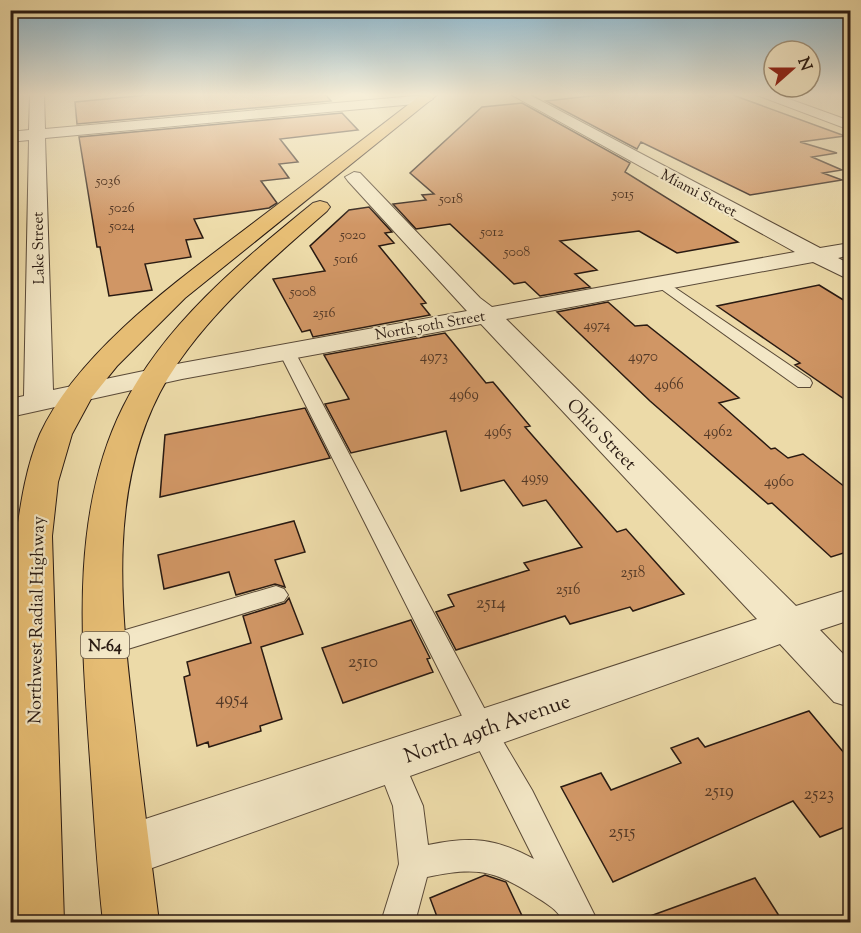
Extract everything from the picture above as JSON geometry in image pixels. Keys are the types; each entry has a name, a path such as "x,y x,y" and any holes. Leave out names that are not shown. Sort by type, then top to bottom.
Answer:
{"main road":[{"name":"Northwest Radial Highway","path":"36,922 34,536 41,482 56,434 59,398 107,360 177,293 375,138"},
{"name":"N-64","path":"131,922 107,703 102,615 105,536 111,491 138,407 156,377 191,329 259,258 402,138"}],"street":[{"name":"Lake Street","path":"37,138 28,229 59,398"},
{"name":"Miami Street","path":"598,138 850,273"},
{"name":"Ohio Street","path":"354,177 471,303 487,315 850,689"},
{"name":"North 50th Street","path":"10,408 287,352 850,249"},
{"name":"North 49th Avenue","path":"124,852 850,604"}],"lane":[{"path":"662,283 804,383"},
{"path":"287,352 482,730 521,800 575,911"},
{"path":"105,646 276,595"},
{"path":"390,762 408,806 415,864 398,922"},
{"path":"415,864 460,855 485,855 514,867 575,911"}],"building":[{"path":"79,138 293,138 280,139 298,162 279,164 289,178 261,181 277,203 269,208 194,219 203,238 186,240 191,257 145,264 152,290 109,296 100,247 97,247"},
{"path":"449,138 584,138 630,163 625,172 738,242 677,253 639,231 560,241 597,270 575,274 590,287 540,296 525,282 514,284 450,224 416,229 393,204 426,200 422,195 434,194 410,173"},
{"path":"615,138 833,138 800,142 837,153 812,157 842,170 823,173 842,180 750,195 641,142 637,149"},
{"path":"369,207 392,232 385,233 394,243 379,246 426,303 421,304 430,315 313,337 310,330 302,332 273,279 325,271 310,246 349,210"},
{"path":"819,285 850,304 850,403 795,365 800,363 717,306"},
{"path":"608,302 635,326 647,325 739,398 719,403 771,449 775,448 788,458 803,454 850,491 850,551 831,557 772,503 768,504 650,401 557,312"},
{"path":"445,333 486,383 493,382 530,426 525,427 617,532 626,529 684,594 633,611 630,607 570,624 565,616 456,650 436,612 454,606 448,595 529,570 524,563 582,547 546,500 523,506 504,480 461,491 446,431 351,453 325,404 349,399 324,355"},
{"path":"305,408 330,458 160,497 165,435"},
{"path":"294,521 305,552 275,560 285,587 275,584 236,595 229,572 164,589 158,555"},
{"path":"289,598 303,634 261,647 282,719 260,726 261,731 209,747 208,742 197,746 184,677 190,675 187,662 251,643 243,616 285,603"},
{"path":"411,620 430,658 427,659 433,672 343,703 322,648"},
{"path":"809,711 850,760 850,825 820,837 793,801 613,882 561,787 601,773 611,790 681,763 671,748 698,738 705,747"},
{"path":"485,875 506,882 525,922 439,922 430,898"},
{"path":"755,878 783,922 643,922 642,919"}]}
